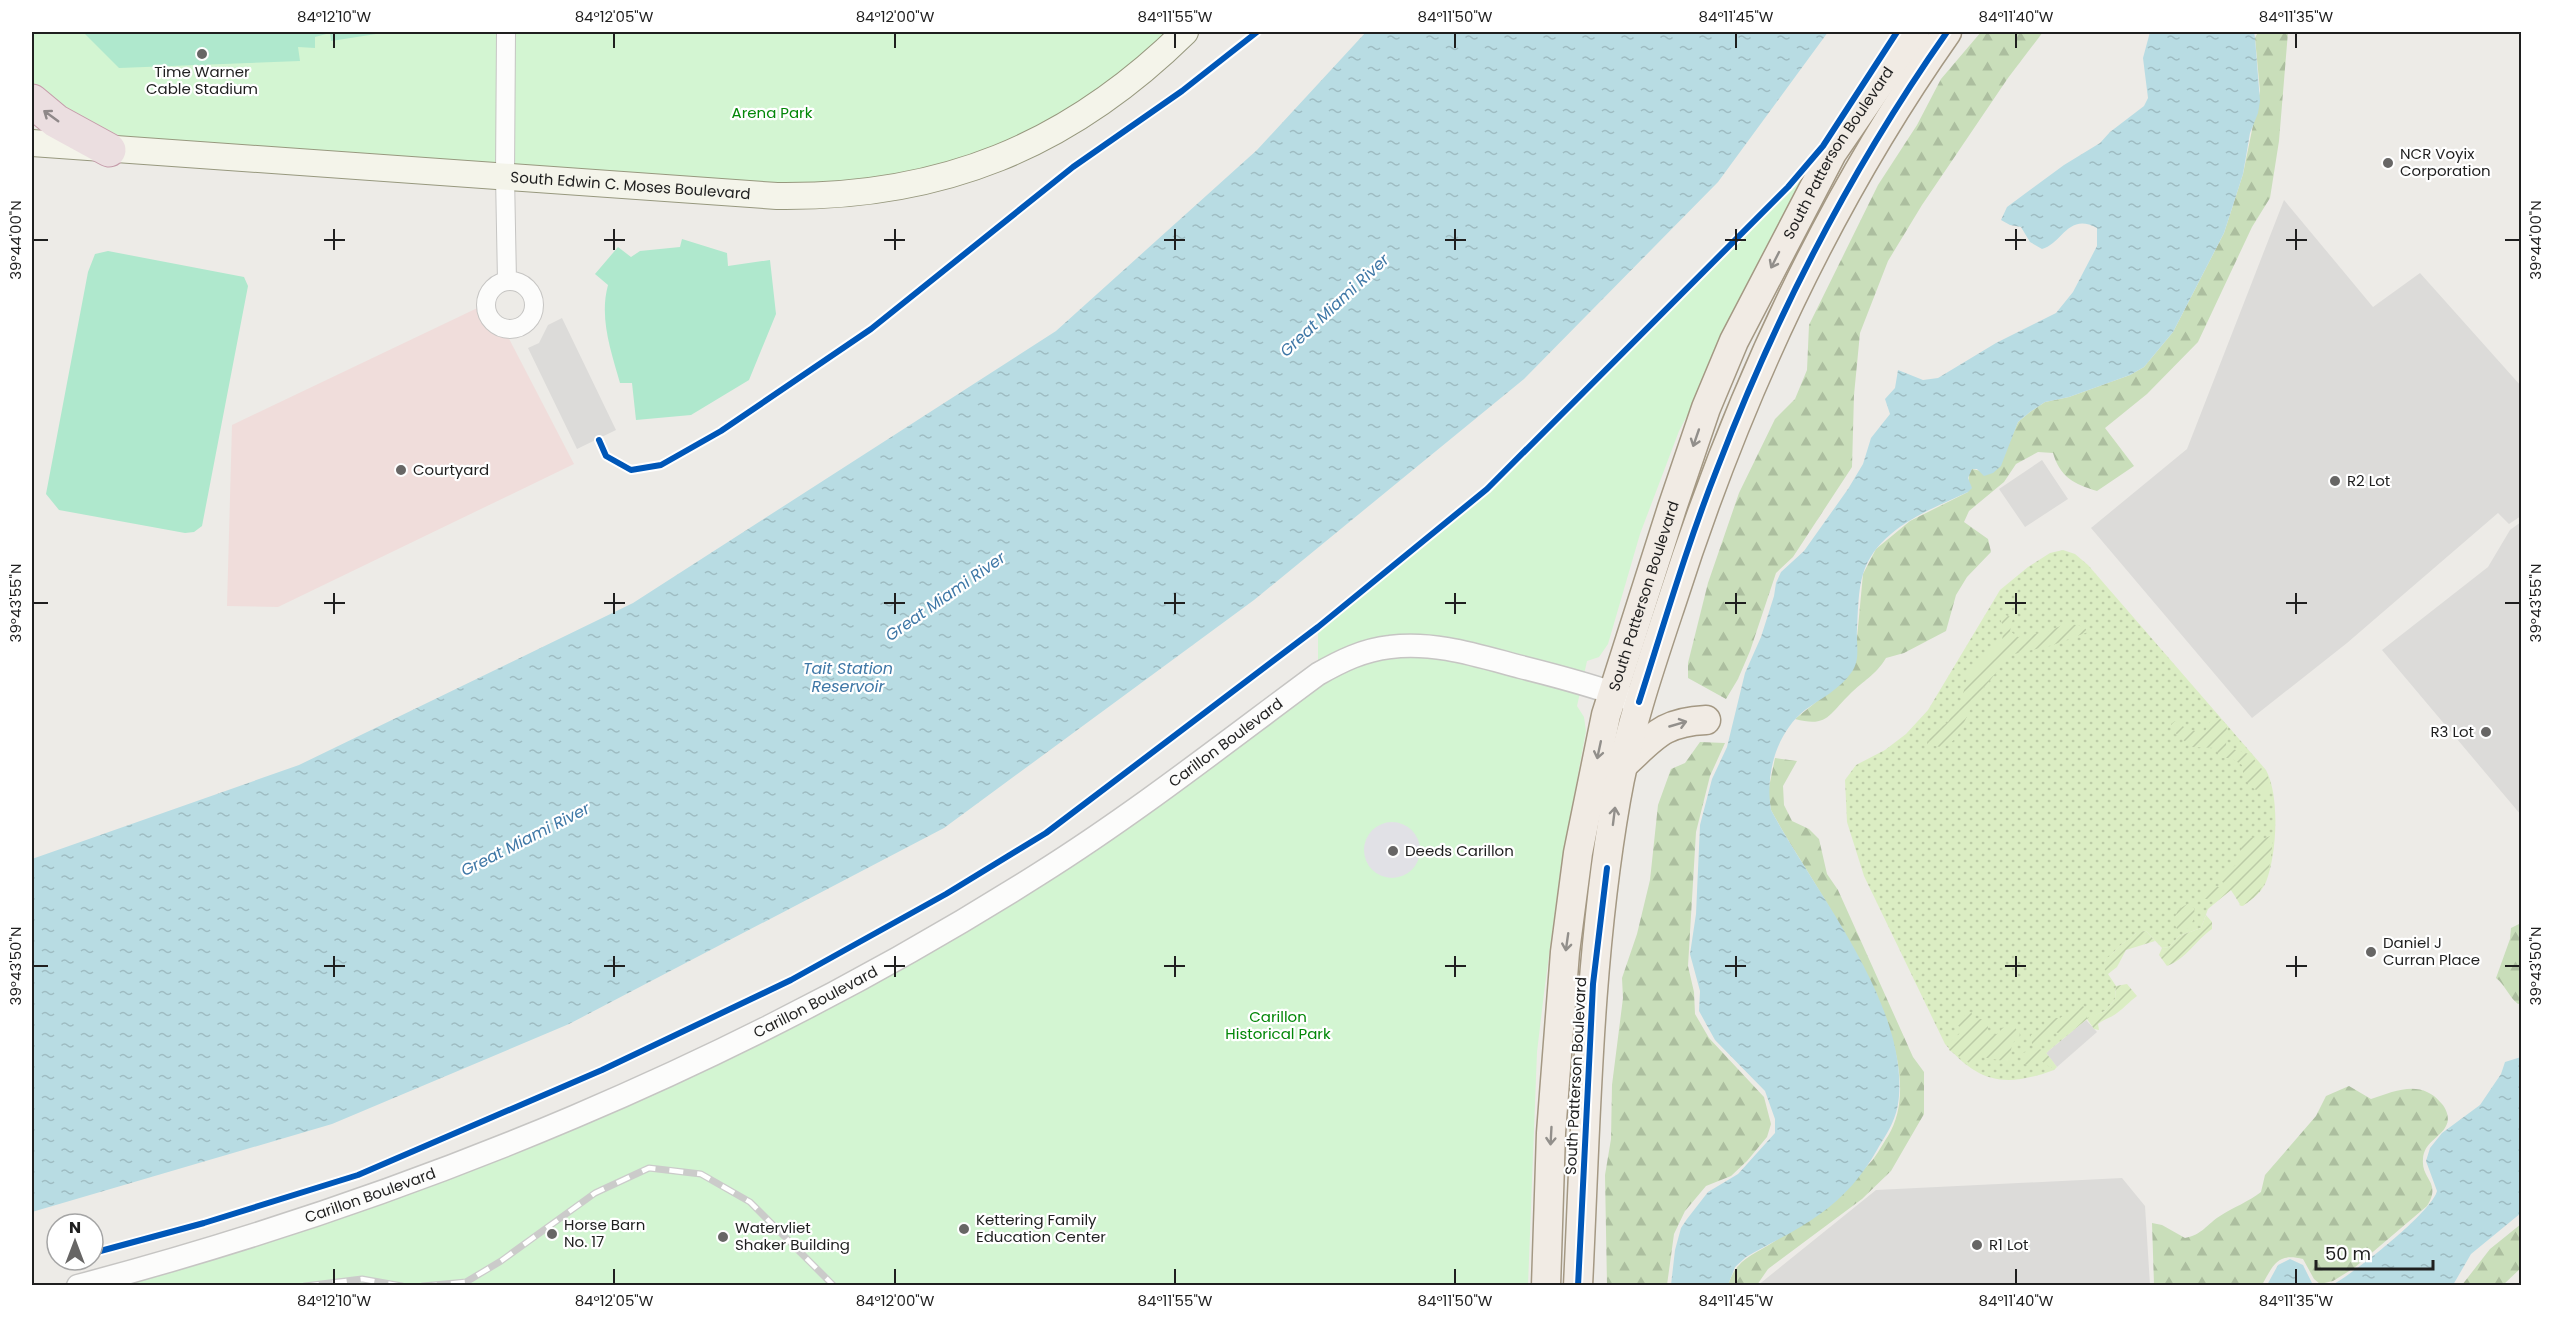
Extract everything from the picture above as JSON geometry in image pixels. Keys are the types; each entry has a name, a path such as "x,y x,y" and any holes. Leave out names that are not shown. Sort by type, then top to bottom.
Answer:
{"highway":[{"path":"32,101 56,121 109,150"}],"main road":[{"name":"South Edwin C. Moses Boulevard","path":"32,143 777,196 823,196 873,192 976,167 1043,137 1108,97 1185,32"},
{"name":"South Patterson Boulevard","path":"1578,1286 1593,984 1616,801 1623,765 1626,698 1679,486 1706,408 1734,342 1832,153 1915,32"},
{"name":"South Patterson Boulevard","path":"1546,1286 1551,1133 1565,952 1578,853 1606,715 1626,698 1716,470 1795,286 1886,124 1947,32"},
{"path":"1623,765 1659,732 1681,721 1706,720"}],"street":[{"path":"506,32 507,281"},
{"name":"Carillon Boulevard","path":"78,1286 252,1238 325,1213 464,1161 651,1085 821,999 1023,884 1170,782 1318,674 1358,654 1408,645 1440,648 1472,654 1626,698"}],"shaded area":[{"name":"R2 Lot","path":"2284,200 2373,307 2420,273 2521,386 2521,516 2509,524 2498,513 2347,643 2252,718 2091,528 2187,449"},
{"path":"490,302 574,464 278,607 227,606 232,425"},
{"path":"562,318 616,430 577,449 528,348 539,343 548,325"},
{"path":"2042,460 2068,499 2025,527 1999,489"},
{"name":"R3 Lot","path":"2521,522 2521,815 2382,650 2488,567 2510,530"},
{"path":"1392,822 1403,824 1412,830 1418,839 1420,850 1418,861 1412,870 1403,876 1392,878 1381,876 1372,870 1366,861 1364,850 1366,839 1372,830 1381,824"},
{"path":"2086,1020 2097,1032 2057,1067 2046,1053"},
{"name":"R1 Lot","path":"2122,1178 2145,1206 2150,1285 1757,1286 1876,1190"}],"green space":[{"name":"Arena Park","path":"32,32 1185,32 1084,114 873,192 134,152 32,101"},
{"name":"Time Warner Cable Stadium","path":"83,32 389,32 331,41 330,33 315,37 315,48 298,47 300,61 119,68"},
{"path":"1981,32 2043,32 2008,78 1922,205 1888,261 1860,333 1854,395 1852,467 1793,557 1776,573 1750,651 1726,699 1688,678 1688,663 1708,583 1739,493 1775,419 1795,399 1807,370 1809,325 1878,185 1917,125 1941,79"},
{"path":"2258,32 2288,32 2279,141 2270,198 2252,227 2198,342 2147,394 2105,428 2134,466 2097,491 2075,482 2064,474 2053,453 2038,452 2016,464 2004,482 1969,511 1964,522 1988,539 1991,552 1967,577 1956,595 1946,631 1904,653 1886,658 1873,674 1827,717 1815,722 1795,719 1846,678 1857,638 1863,574 1876,549 1910,521 1968,492 1969,472 1972,469 1981,471 2005,453 2018,422 2030,412 2045,402 2069,397 2130,375 2144,367 2173,332 2224,233 2243,174 2260,91 2255,38"},
{"name":"Carillon Historical Park","path":"1798,171 1812,178 1679,431 1640,534 1608,644 1599,657 1587,661 1577,706 1584,717 1586,731 1560,872 1537,1052 1528,1285 78,1286 463,1161 892,961 1318,674 1318,627 1487,489"},
{"path":"682,239 727,253 728,266 770,260 776,314 749,380 691,415 636,420 632,383 620,383 607,334 605,310 608,285 595,274 618,247 631,257 640,251 680,247"},
{"path":"108,251 244,277 248,286 202,526 194,532 185,533 59,510 46,494 88,272 95,254"},
{"path":"2063,550 2075,554 2088,565 2266,770 2275,809 2275,841 2266,882 2256,895 2243,906 2239,905 2241,903 2231,890 2208,909 2201,928 2179,936 2169,947 2162,948 2146,931 2136,933 2105,960 2108,974 2116,986 2115,999 2105,1011 2087,1019 2046,1053 2057,1067 2037,1076 2007,1080 1982,1074 1969,1067 1945,1044 1864,876 1847,822 1845,780 1856,765 1885,750 1906,734 1928,710 2000,590 2028,567 2050,553"},
{"path":"2003,614 2013,618 2010,631 2018,637 2047,632 2067,623 2084,627 2088,632 2053,645 2010,655 1976,698 1957,737 1948,745 1940,747 1927,744 1928,736 1948,722 1962,698 1968,674 2002,640 2004,628 2000,619"},
{"path":"2212,718 2219,718 2227,725 2226,747 2252,755 2266,774 2271,786 2265,792 2249,785 2243,774 2242,765 2231,758 2220,758 2216,748 2191,747 2171,729 2171,724 2175,721 2187,729 2204,733"},
{"path":"1700,742 1725,743 1710,776 1696,832 1688,966 1694,992 1695,1014 1709,1038 1764,1097 1771,1124 1767,1137 1747,1161 1731,1176 1706,1186 1685,1211 1674,1234 1667,1285 1607,1285 1605,1175 1611,1139 1612,1085 1623,998 1622,978 1637,934 1650,880 1658,805 1671,769 1685,763"},
{"path":"1775,758 1797,761 1783,786 1784,805 1792,821 1809,829 1819,839 1827,874 1838,890 1913,1057 1924,1072 1924,1114 1891,1171 1862,1199 1768,1269 1757,1285 1728,1286 1740,1264 1780,1238 1870,1163 1888,1136 1900,1101 1897,1060 1884,1015 1864,969 1771,810 1768,792"},
{"path":"2273,835 2267,876 2258,894 2241,906 2231,890 2216,902 2214,899 2201,899 2206,889 2216,886 2228,891 2227,885 2219,880 2220,874 2238,864 2245,837 2265,838"},
{"path":"2187,904 2194,908 2195,915 2190,928 2178,931 2173,921 2178,910"},
{"path":"2206,915 2212,922 2212,929 2180,959 2167,966 2159,955 2162,948 2169,947 2179,936 2201,928"},
{"path":"2521,923 2522,1003 2518,1004 2496,978 2510,939 2511,928"},
{"path":"2146,931 2155,941 2126,950 2117,967 2108,974 2103,967 2106,958 2137,932"},
{"path":"2127,984 2137,996 2115,1015 2098,1024 2099,1030 2094,1029 2087,1019 2065,1037 2056,1032 2040,1044 2032,1044 2031,1035 2044,1027 2045,1018 2060,1018 2079,1005 2085,1007 2087,1018 2105,1011 2115,999 2116,986"},
{"path":"1971,1012 1974,1018 1987,1020 1989,1036 2000,1033 2001,1028 2014,1026 2020,1035 2012,1044 2009,1062 1982,1057 1972,1065 1949,1050 1949,1042 1963,1031 1954,1021"},
{"path":"2036,1048 2048,1052 2046,1053 2054,1063 2051,1068 2040,1060 2027,1065 2022,1063 2023,1053"},
{"path":"2349,1086 2371,1099 2390,1092 2418,1089 2434,1096 2444,1106 2447,1123 2424,1153 2423,1166 2432,1186 2431,1198 2427,1206 2354,1268 2333,1281 2320,1284 2314,1279 2303,1259 2287,1258 2273,1266 2262,1285 2154,1285 2152,1223 2162,1225 2185,1238 2191,1237 2220,1216 2256,1196 2261,1192 2265,1175 2316,1116 2326,1096"},
{"path":"2521,1224 2521,1268 2503,1285 2462,1285 2490,1249"}],"water":[{"name":"Tait Station Reservoir","path":"1366,32 1828,32 1718,182 1524,379 1254,600 944,828 569,1024 332,1124 32,1212 32,859 299,765 633,603 1056,331 1257,150"},
{"path":"2150,32 2254,32 2260,101 2250,133 2243,174 2224,233 2173,332 2144,367 2130,375 2069,397 2045,402 2030,412 2018,422 2001,466 1993,473 1984,476 1977,469 1972,469 1968,478 1972,488 1968,492 1906,523 1880,545 1870,558 1861,580 1857,657 1854,668 1841,684 1795,719 1780,743 1771,769 1771,810 1854,947 1888,1022 1897,1059 1899,1096 1894,1119 1859,1177 1844,1193 1811,1220 1746,1257 1735,1267 1728,1285 1671,1285 1675,1250 1681,1228 1687,1219 1708,1192 1738,1174 1775,1133 1775,1119 1765,1091 1715,1040 1699,1011 1700,991 1690,954 1696,914 1700,825 1712,779 1727,747 1745,673 1761,637 1776,583 1781,572 1804,551 1863,464 1871,438 1890,414 1885,399 1895,388 1898,370 1923,380 1938,378 1996,343 2056,313 2073,292 2097,246 2097,228 2087,224 2072,226 2049,246 2042,249 2030,242 2021,227 2001,220 2007,207 2064,165 2100,143 2110,132 2144,106 2148,98 2143,58"},
{"path":"2521,1057 2521,1213 2471,1254 2453,1285 2332,1285 2357,1269 2390,1242 2432,1201 2437,1191 2426,1161 2430,1148 2442,1133 2480,1105 2501,1074 2505,1062"},
{"path":"2290,1259 2303,1265 2313,1285 2267,1285 2278,1265"}],"railway":[{"path":"423,1286 466,1282 501,1261 595,1193 649,1168 701,1174 750,1202 834,1286"},
{"path":"305,1286 362,1279 402,1286"}],"cycle path":[{"path":"599,440 606,456 631,470 661,465 721,431 871,329 1073,167 1182,91 1257,32"},
{"path":"105,1250 204,1223 358,1175 602,1070 791,980 946,894 1046,833 1318,627 1487,489 1788,187 1823,146 1897,32"},
{"path":"1639,702 1706,498 1764,355 1848,189 1912,83 1947,32"},
{"path":"1578,1286 1593,984 1607,868"}],"place":[{"name":"Time Warner Cable Stadium","path":"202,54"},
{"name":"NCR Voyix Corporation","path":"2388,163"},
{"name":"Courtyard","path":"401,470"},
{"name":"R2 Lot","path":"2335,481"},
{"name":"R3 Lot","path":"2486,732"},
{"name":"Deeds Carillon","path":"1393,851"},
{"name":"Daniel J Curran Place","path":"2371,952"},
{"name":"Kettering Family Education Center","path":"964,1229"},
{"name":"Horse Barn No. 17","path":"552,1234"},
{"name":"Watervliet Shaker Building","path":"723,1237"},
{"name":"R1 Lot","path":"1977,1245"}],"water label":[{"name":"Great Miami River","path":"1334,305"},
{"name":"Great Miami River","path":"945,596"},
{"name":"Great Miami River","path":"525,839"}]}
